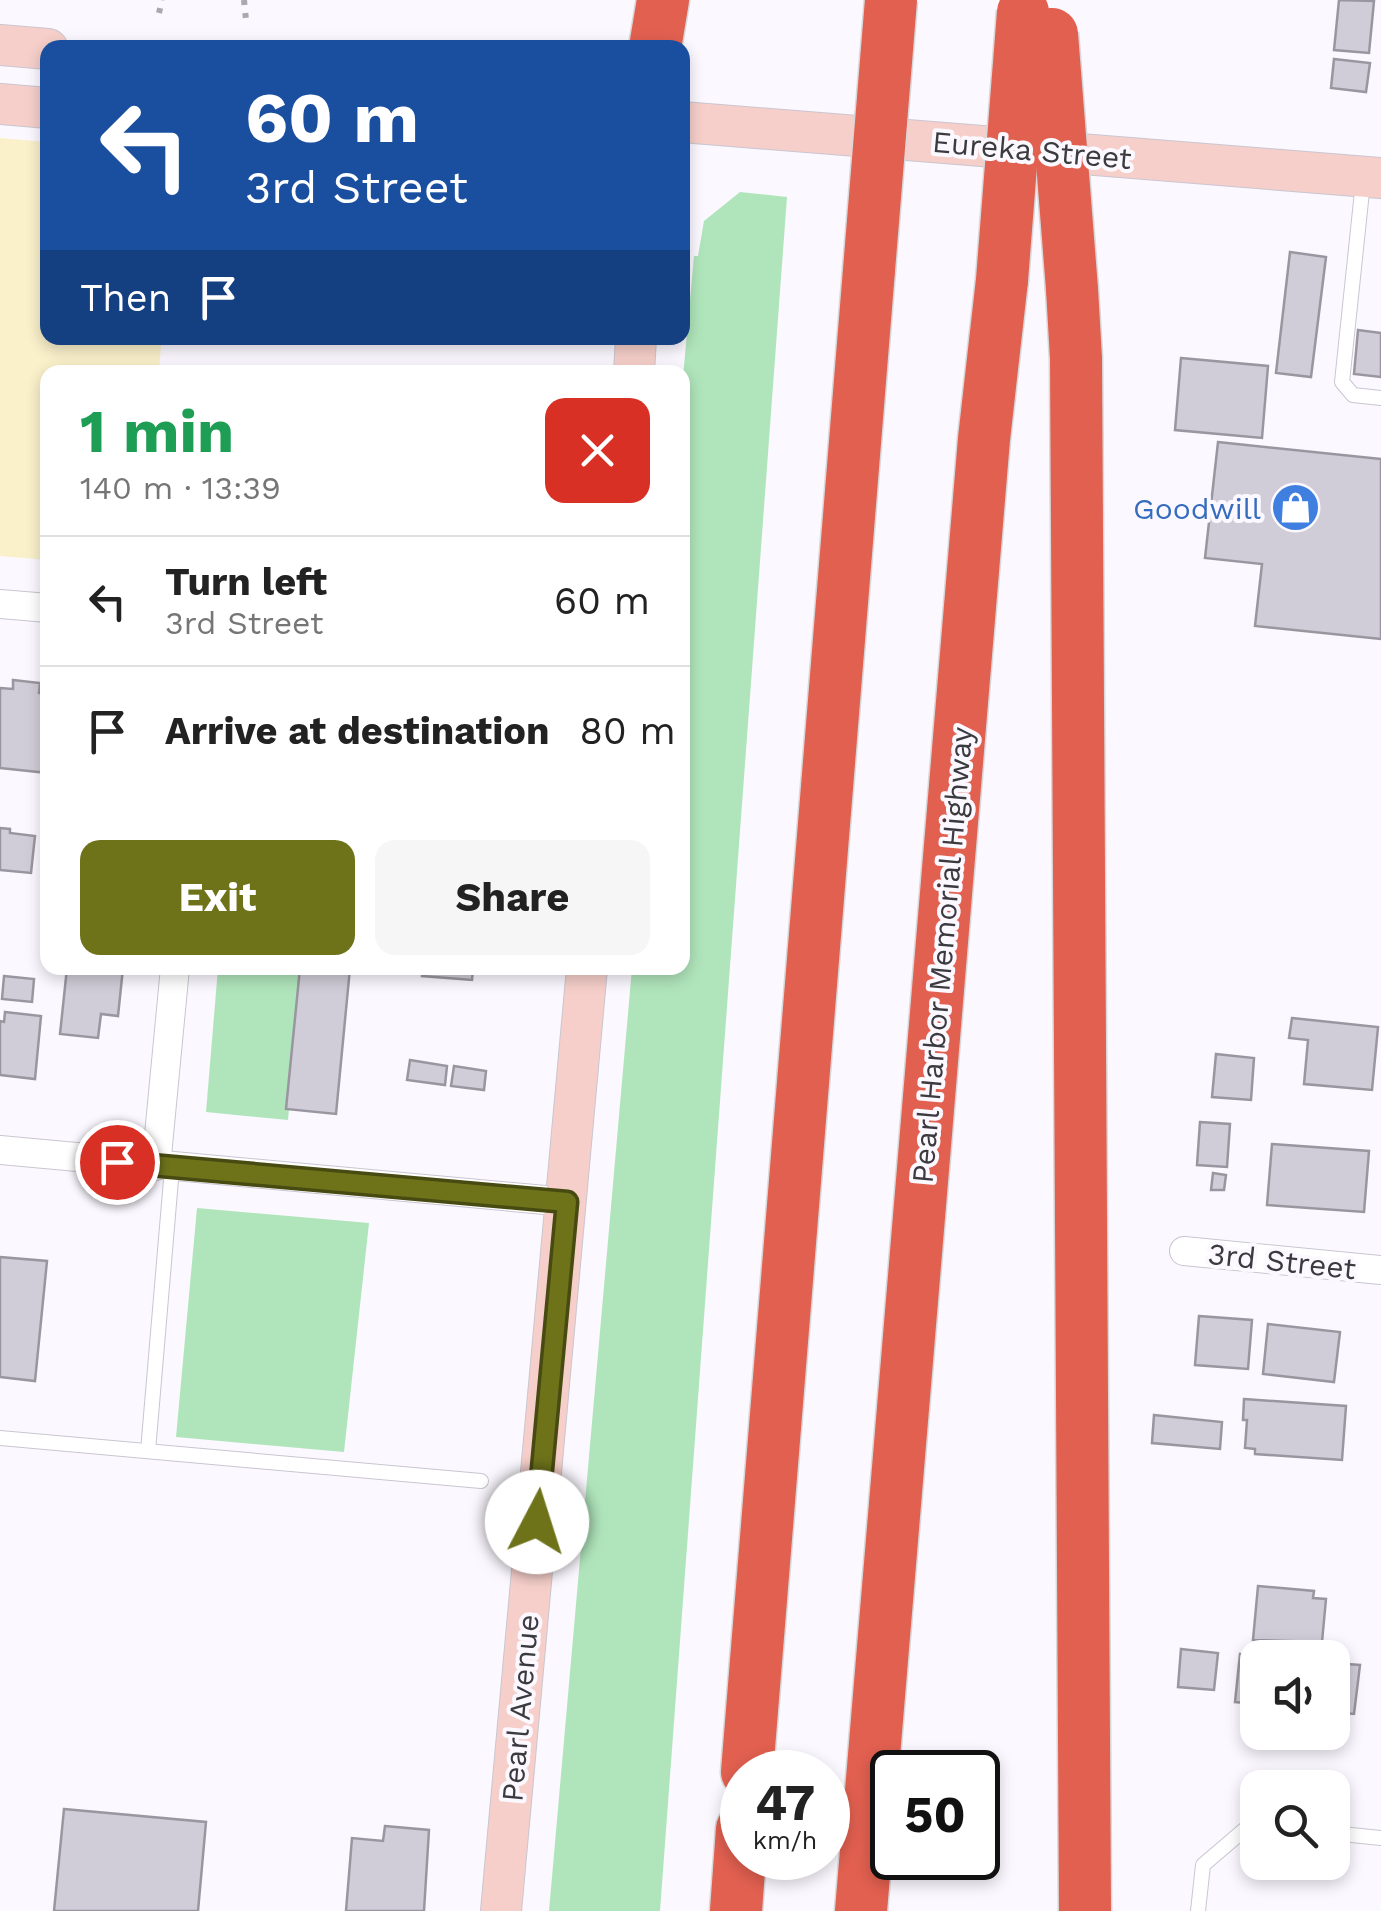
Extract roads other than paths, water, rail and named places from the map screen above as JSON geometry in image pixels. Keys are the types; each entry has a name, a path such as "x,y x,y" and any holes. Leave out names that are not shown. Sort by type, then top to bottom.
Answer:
{"highway":[{"path":"656,40 663,0"},
{"path":"749,1750 891,0"},
{"path":"1037,11 1072,289 1076,378 1086,1911"},
{"name":"Pearl Harbor Memorial Highway","path":"876,1750 984,439 1037,11"},
{"name":"Pearl Harbor Memorial Highway","path":"861,1911 870,1818"},
{"path":"736,1910 738,1880"},
{"path":"887,1880 896,1911"}],"main road":[{"path":"0,45 40,48"},
{"path":"0,104 40,107"},
{"name":"Eureka Street","path":"690,123 1372,177"},
{"name":"Pearl Avenue","path":"501,1911 586,975"}],"street":[{"path":"0,604 40,607"},
{"path":"164,1167 175,975"},
{"path":"0,1150 567,1202"},
{"name":"3rd Street","path":"1184,1251 1381,1270"}],"lane":[{"path":"1372,177 1342,382 1353,395 1381,398"},
{"path":"148,1452 164,1167"},
{"path":"0,1438 481,1480"},
{"path":"1198,1911 1203,1865 1240,1833"},
{"path":"1350,1835 1381,1838"}],"place":[{"name":"Goodwill","path":"1296,508"}]}
